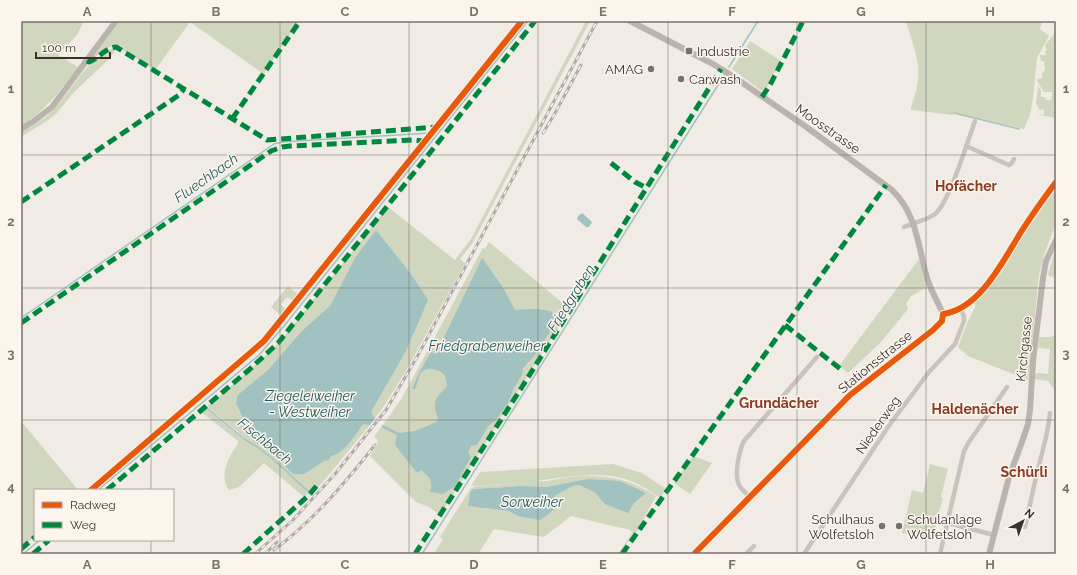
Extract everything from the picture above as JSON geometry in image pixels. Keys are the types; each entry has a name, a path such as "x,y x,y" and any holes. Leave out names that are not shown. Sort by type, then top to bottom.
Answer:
{"main road":[{"path":"21,129 52,107 116,21"},
{"name":"Moosstrasse","path":"630,21 721,69 805,126 892,190 903,202 914,223 930,286 944,314"},
{"path":"944,314 960,309 976,296 994,276 1021,231 1056,182"},
{"name":"Kirchgasse","path":"989,554 1008,480 1028,424 1033,361 1043,278 1046,261 1056,240"},
{"name":"Stationsstrasse","path":"694,554 850,395 933,330 942,321 944,314"}],"street":[{"path":"904,227 926,219 936,213 941,207 966,146 974,121"},
{"path":"966,146 1008,165 1011,164 1014,159"},
{"name":"Niederweg","path":"804,554 888,427 929,372 956,344 964,321 964,316 960,309"},
{"path":"750,497 740,487 737,477 740,448 744,441 817,357"},
{"path":"940,554 964,452 969,442 1007,387"},
{"path":"1025,527 1042,452 1048,436 1050,413"},
{"path":"1012,469 1036,477"},
{"path":"948,523 994,535"},
{"path":"746,554 754,546"}],"green space":[{"path":"21,21 84,21 77,35 58,55 78,67 46,106 21,126"},
{"path":"120,21 299,21 264,74 190,22 155,70 116,46 109,47 91,60"},
{"name":"Ziegeleiweiher - Westweiher","path":"586,21 590,21 472,244 460,259 465,263 406,371 384,406 375,418 373,416 367,424 370,425 311,496 308,494 304,497 264,463 239,487 229,490 224,479 226,466 231,454 238,444 238,441 200,411 205,407 245,441 246,439 207,406 278,344 388,207 455,260 471,239"},
{"path":"906,21 1042,21 1040,29 1049,36 1037,58 1030,115 1024,129 955,113 953,115 911,110 917,89 918,70 916,53"},
{"path":"1056,32 1056,109 1053,106 1056,113 1056,118 1039,115 1044,115 1044,110 1039,109 1036,103 1038,86 1041,91 1041,97 1045,97 1046,100 1051,100 1052,92 1044,92 1037,79 1042,78 1042,72 1044,72 1045,69 1044,61 1041,61 1040,55 1046,55 1045,51 1047,50 1045,45"},
{"path":"750,41 781,61 766,89 762,91 732,69"},
{"path":"111,49 116,49 108,60 73,93 56,114 21,137 21,132 47,116 87,68 102,54"},
{"path":"1056,186 1056,223 1044,255 1039,275 1028,380 968,356 958,347 975,307 975,301 1000,273 1020,238"},
{"name":"Friedgrabenweiher","path":"489,242 570,309 499,419 500,420 440,515 429,507 416,502 370,456 378,444 378,440 374,437 381,427 383,428 385,426 383,425 402,398 479,255"},
{"path":"1056,248 1056,278 1049,276 1048,274"},
{"path":"919,259 926,288 911,296 906,304 908,309 880,343 848,373 839,366"},
{"path":"288,286 300,296 296,301 287,297 281,304 287,312 283,317 271,307"},
{"path":"1056,336 1056,392 1048,381 1034,379 1034,375 1038,373 1048,374 1050,349 1038,348 1039,337"},
{"path":"21,421 77,489 34,489 34,537 22,547"},
{"path":"693,456 712,463 690,494 674,483"},
{"path":"613,464 642,473 666,489 660,498 644,487 623,478 599,475 586,476 605,477 626,481 656,496 637,531 632,535 620,554 618,554 631,535 632,532 630,530 571,516 544,537 494,529 478,554 434,554 443,539 440,537 471,488 478,486 507,484 471,486 480,472","holes":["583,476 545,481 537,481","620,481 645,493 634,503 605,504 594,492 579,485 573,486 556,495 550,504 550,508 554,510 518,516 508,511 486,509 473,489 520,486 547,487"]},
{"path":"930,464 948,469 941,497 943,498 932,540 902,533 912,490 923,493"}],"water":[{"path":"582,213 592,222 589,227 586,227 577,219"},
{"name":"Ziegeleiweiher - Westweiher","path":"376,230 411,274 428,300 406,351 372,410 372,414 375,418 370,425 363,424 345,448 331,456 329,460 324,461 304,474 293,474 275,455 254,441 236,403 238,395 268,370 302,331 330,306 355,258"},
{"name":"Friedgrabenweiher","path":"482,258 502,286 516,310 537,309 548,311 557,315 558,319 535,355 523,368 522,375 514,388 508,403 496,420 489,425 477,445 471,446 468,453 471,457 455,486 443,494 430,492 431,482 429,477 421,470 417,473 395,445 397,435 381,427 383,425 399,433 415,431 436,422 438,418 435,403 437,397 447,386 445,376 440,371 433,369 423,371 420,374 415,389 412,389 431,352 436,354"},
{"name":"Sorweiher","path":"588,479 620,481 646,493 634,503 628,513 605,504 594,492 579,485 573,486 556,495 550,504 551,508 554,510 540,520 518,516 508,511 468,506 470,493 473,489 520,486 547,487"}],"waterway":[{"name":"Fischbach","path":"99,489 259,355 284,326 528,21"},
{"name":"Friedgraben","path":"729,67 758,21"},
{"name":"Friedgraben","path":"422,554 725,74"},
{"path":"954,113 1019,129"},
{"name":"Fluechbach","path":"21,318 274,144 282,142 430,133"},
{"name":"Fischbach","path":"206,407 244,439 273,459 310,493"},
{"path":"23,554 39,541"}],"railway":[{"path":"255,554 293,520 335,474 386,410 417,357 597,21"},
{"path":"543,133 581,65"},
{"path":"274,550 328,501 375,445"},
{"path":"265,554 277,542"}],"marked path":[{"path":"232,119 300,21"},
{"path":"108,489 250,369 278,343 535,21"},
{"path":"762,97 770,85 803,21"},
{"path":"87,61 89,62 105,51 116,47 267,140 437,127"},
{"path":"415,554 522,387 721,69"},
{"path":"21,202 179,95 184,89"},
{"path":"21,323 271,151 290,146 414,140 422,141 424,143"},
{"path":"611,163 635,182 647,188"},
{"path":"622,554 886,185"},
{"path":"785,325 843,371"},
{"path":"243,554 309,495 319,483"},
{"path":"21,549 34,538"},
{"path":"33,554 48,541"}],"cycle path":[{"path":"92,489 264,341 522,21"},
{"path":"694,554 850,395 933,330 942,321 943,314 956,310 979,294 998,269 1025,226 1056,182"}],"place":[{"name":"Industrie","path":"689,51"},
{"name":"AMAG","path":"651,69"},
{"name":"Carwash","path":"681,79"},
{"name":"Schulhaus Wolfetsloh","path":"882,526"},
{"name":"Schulanlage Wolfetsloh","path":"899,526"}],"district":[{"name":"Hofächer","path":"966,186"},
{"name":"Grundächer","path":"779,403"},
{"name":"Haldenächer","path":"975,409"},
{"name":"Schürli","path":"1024,472"}]}
